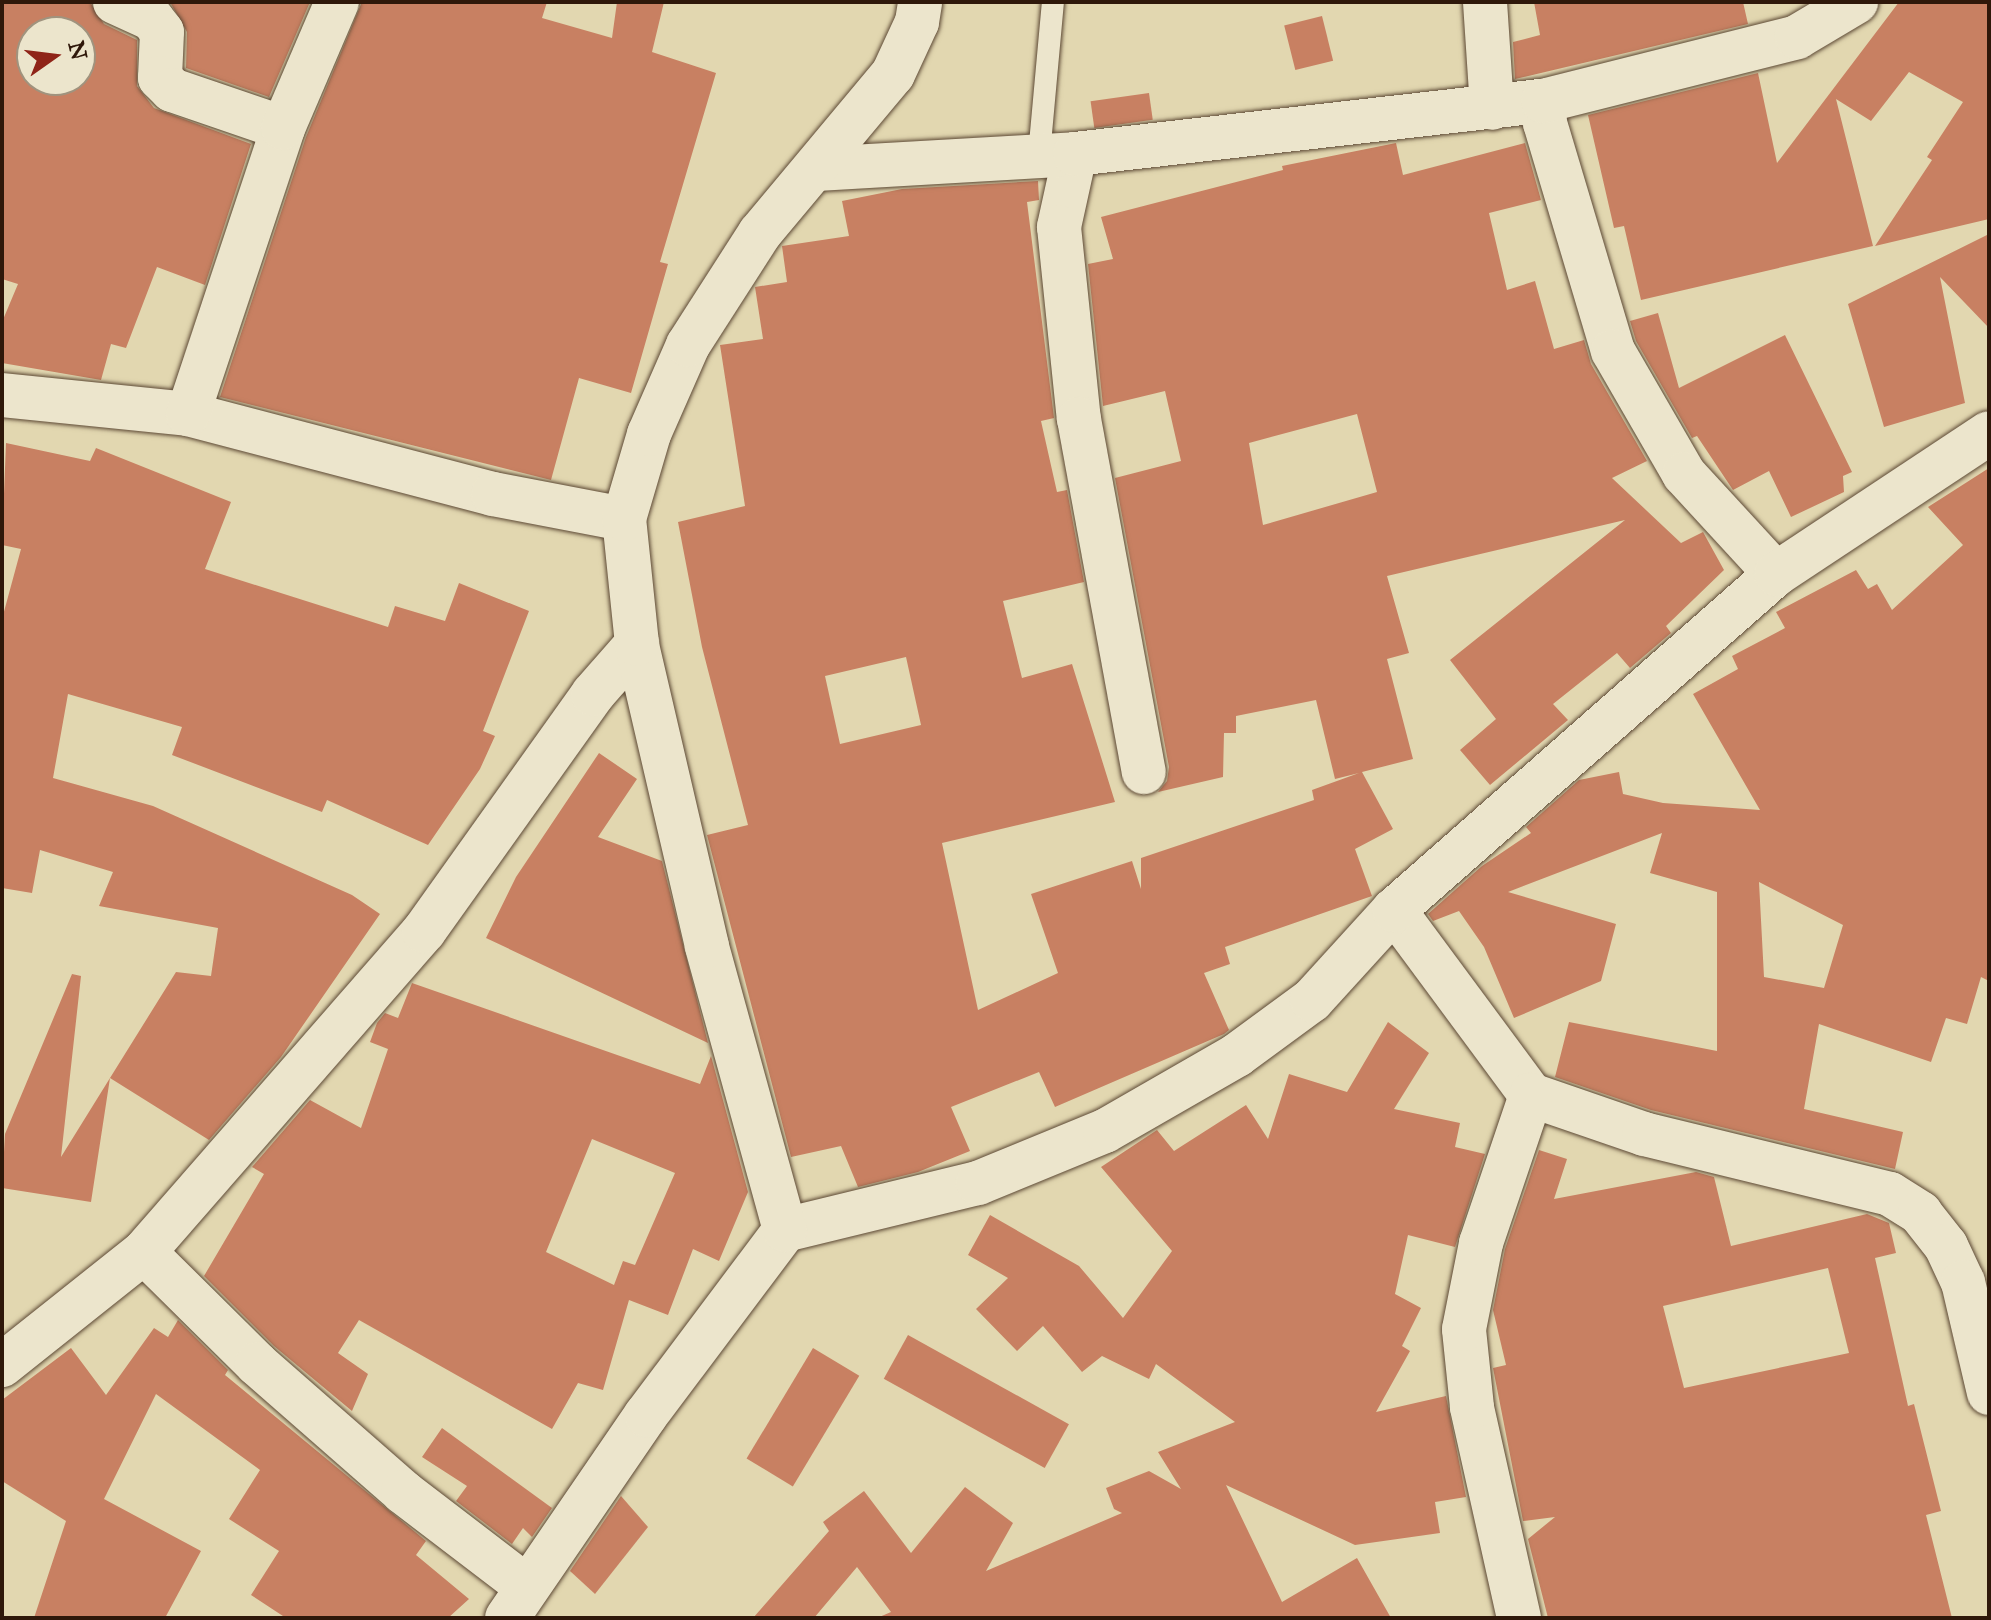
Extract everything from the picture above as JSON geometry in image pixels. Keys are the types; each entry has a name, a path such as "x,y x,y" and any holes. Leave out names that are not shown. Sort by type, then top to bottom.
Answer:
{"street":[{"path":"115,2 152,19 162,32 160,78 172,90 283,128"},
{"path":"188,414 283,128 337,2"},
{"path":"785,1230 707,946 637,644 624,519 649,434 688,345 760,233 817,169 893,74 917,22 920,2"},
{"path":"1485,2 1492,108"},
{"path":"817,169 1057,155 1543,101 1797,37 1856,2"},
{"path":"1543,101 1545,123 1613,351 1684,474 1776,574"},
{"path":"1057,155 1059,227 1079,419 1144,772"},
{"path":"2,395 188,414 493,494 624,519"},
{"path":"144,1252 257,1364 403,1492 517,1602 646,1415 785,1230 978,1183 1105,1131 1237,1055 1312,1000 1394,910 1776,574 1989,433"},
{"path":"2,1365 144,1252 424,931 593,694 637,644"},
{"path":"1394,910 1531,1095 1644,1134 1890,1194 1920,1213 1946,1246 1963,1282 1989,1393"},
{"path":"1519,1618 1472,1407 1464,1329 1481,1243 1531,1095"}],"lane":[{"path":"1053,2 1057,155"}],"building":[{"path":"2,2 90,2 104,24 137,40 137,86 154,108 251,144 205,285 157,267 126,348 111,344 101,380 2,363 2,322 18,284 2,279"},
{"path":"170,2 310,2 269,97 186,68 187,32"},
{"path":"362,2 547,2 542,18 612,38 617,2 664,2 652,52 716,73 660,262 668,264 631,393 579,378 551,480 220,397 306,137"},
{"path":"1534,2 1743,2 1748,24 1515,79 1513,42 1540,35"},
{"path":"1899,2 1989,2 1989,219 1875,246 1932,160 1927,157 1963,102 1909,72 1871,121 1836,99 1873,246 1641,300 1624,226 1614,228 1588,115 1758,73 1777,163"},
{"path":"1322,16 1333,61 1295,70 1284,25"},
{"path":"1149,93 1153,120 1094,128 1091,101"},
{"path":"1396,143 1403,175 1525,143 1541,200 1489,213 1507,290 1535,281 1554,349 1584,340 1591,364 1647,461 1612,478 1681,543 1703,532 1724,570 1666,626 1671,633 1630,668 1617,653 1553,704 1568,720 1490,785 1460,750 1496,719 1450,660 1625,520 1387,576 1409,653 1387,659 1413,759 1362,772 1393,829 1355,849 1372,896 1225,947 1230,964 1204,973 1229,1030 1224,1034 1055,1107 1039,1072 951,1107 970,1151 918,1172 858,1187 841,1146 791,1157 707,835 748,825 702,647 678,522 745,506 720,345 763,339 755,287 787,282 782,246 849,236 842,201 902,189 1038,181 1039,200 1027,202 1054,418 1041,421 1057,492 1067,490 1084,582 1003,601 1022,678 1072,664 1115,802 942,843 978,1010 1058,973 1031,894 1132,861 1141,889 1141,858 1314,800 1312,790 1359,773 1335,779 1316,700 1236,716 1236,733 1224,733 1223,777 1158,792 1167,781 1169,767 1115,478 1181,461 1165,391 1103,406 1088,264 1113,259 1101,217 1283,170 1282,166","holes":["1357,414 1377,492 1263,525 1249,443","906,657 921,725 840,744 825,676"]},
{"path":"1989,234 1989,328 1940,277 1965,403 1884,427 1848,304"},
{"path":"1658,313 1679,388 1785,335 1852,472 1843,476 1844,492 1791,517 1769,471 1733,490 1697,436 1692,438 1636,341 1630,321"},
{"path":"6,443 90,461 96,448 231,502 205,569 388,627 395,606 445,621 459,583 529,611 483,731 495,736 480,769 428,845 327,800 322,812 172,755 182,727 68,694 53,778 153,806 352,895 380,914 281,1057 209,1140 110,1078 176,972 211,976 218,928 99,906 113,872 40,850 32,893 2,888 2,619 21,549 2,545"},
{"path":"1989,468 1989,981 1981,977 1967,1024 1946,1018 1931,1062 1819,1024 1804,1109 1903,1132 1895,1169 1651,1110 1555,1077 1569,1022 1717,1051 1717,892 1650,873 1662,833 1508,892 1616,924 1601,981 1514,1018 1484,947 1459,911 1433,921 1428,914 1482,866 1531,833 1526,827 1579,780 1619,772 1623,794 1663,803 1760,810 1693,694 1738,669 1732,656 1785,628 1776,612 1856,570 1868,589 1877,584 1892,610 1963,545 1928,507","holes":["1759,882 1843,925 1824,988 1764,977"]},
{"path":"599,753 637,779 598,837 662,861 708,1043 486,938 516,877"},
{"path":"72,974 81,976 61,1157 110,1078 91,1202 2,1188 5,1134"},
{"path":"412,983 700,1084 711,1056 748,1192 719,1261 693,1249 668,1315 629,1300 603,1390 578,1383 552,1429 359,1320 338,1353 368,1374 352,1411 274,1346 204,1276 264,1174 252,1167 310,1100 361,1128 388,1049 370,1042 377,1023 385,1013 398,1018","holes":["592,1139 675,1173 635,1265 623,1261 614,1285 546,1252"]},
{"path":"1388,1022 1429,1053 1394,1109 1460,1123 1455,1147 1485,1154 1455,1247 1408,1235 1395,1294 1421,1308 1402,1346 1410,1351 1376,1412 1446,1396 1466,1497 1435,1502 1440,1533 1355,1545 1226,1485 1282,1602 1357,1558 1391,1618 877,1618 891,1612 857,1567 814,1618 753,1618 829,1531 823,1522 864,1491 911,1553 965,1487 1013,1523 986,1571 1122,1513 1114,1509 1106,1488 1149,1471 1181,1489 1158,1452 1235,1422 1156,1364 1149,1379 1102,1356 1082,1372 1043,1326 1017,1351 976,1309 1008,1278 968,1255 990,1215 1079,1266 1123,1318 1172,1251 1101,1167 1157,1130 1174,1151 1246,1105 1268,1139 1289,1074 1347,1092"},
{"path":"1539,1150 1567,1159 1554,1199 1696,1172 1714,1177 1731,1246 1867,1214 1889,1223 1896,1253 1875,1258 1908,1406 1914,1404 1941,1511 1926,1515 1952,1618 1548,1618 1528,1539 1555,1517 1523,1521 1493,1368 1506,1365 1493,1310 1505,1249","holes":["1828,1268 1849,1353 1684,1388 1663,1306"]},
{"path":"178,1320 228,1370 225,1375 426,1541 416,1555 469,1599 448,1618 286,1618 251,1595 279,1551 229,1519 260,1470 156,1394 104,1499 201,1551 165,1618 34,1618 66,1521 2,1481 2,1400 71,1348 106,1395 154,1328 168,1337"},
{"path":"908,1335 1069,1424 1045,1468 884,1379"},
{"path":"813,1348 859,1376 793,1486 747,1459"},
{"path":"442,1428 552,1508 532,1537 523,1528 512,1544 456,1501 467,1486 422,1457"},
{"path":"621,1496 648,1527 595,1594 570,1571"}]}
